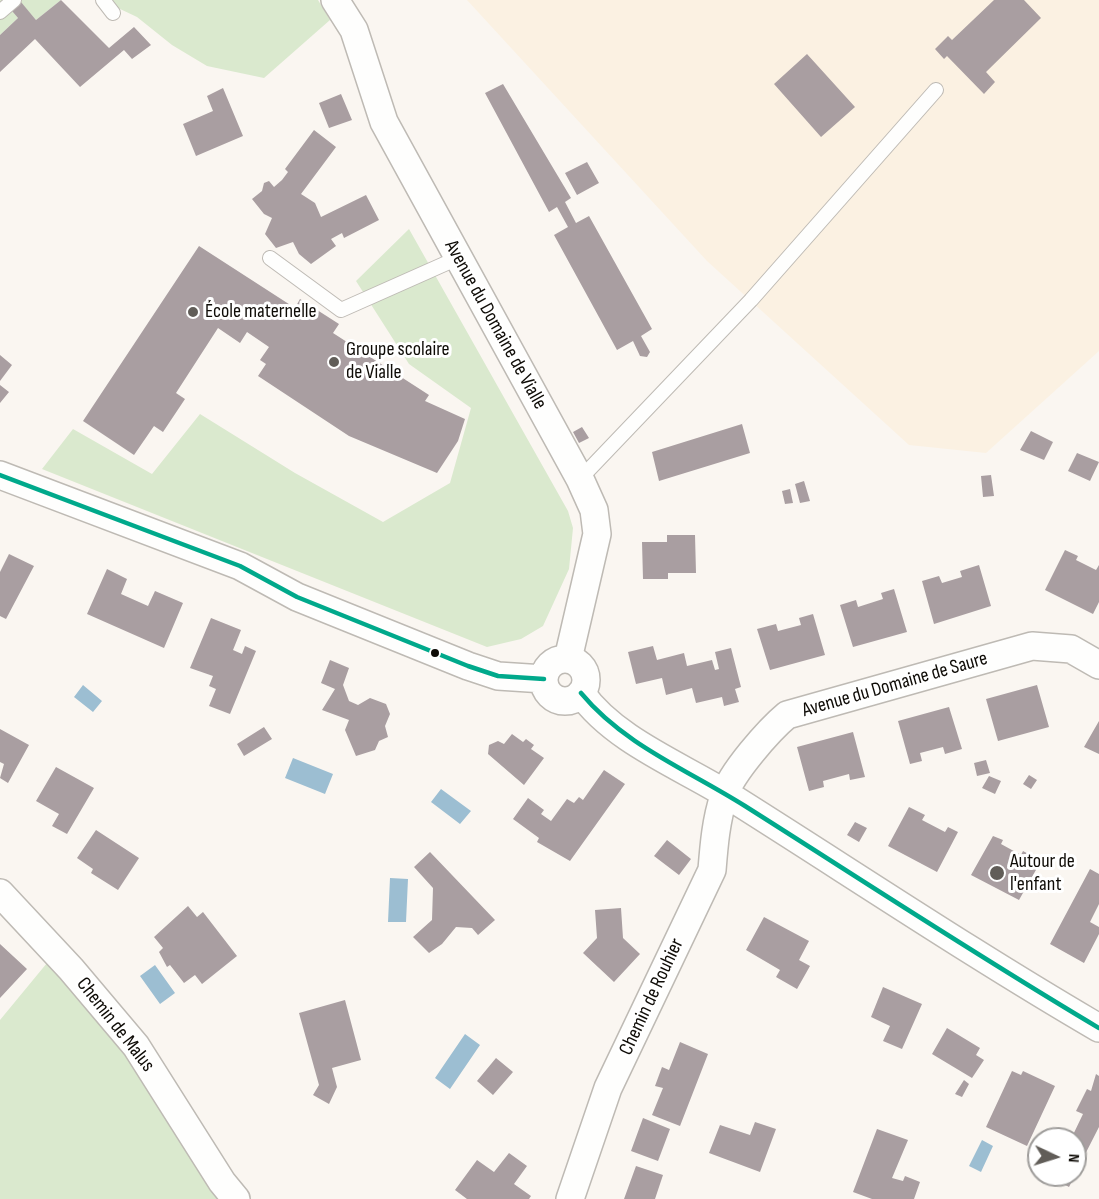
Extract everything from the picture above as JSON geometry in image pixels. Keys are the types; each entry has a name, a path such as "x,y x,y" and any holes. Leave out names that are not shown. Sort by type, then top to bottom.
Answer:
{"street":[{"name":"Avenue du Domaine de Vialle","path":"335,0 354,30 384,123 580,478 594,510 597,534 568,659"},
{"path":"0,475 240,566 297,597 468,666 498,676 544,679"},
{"name":"Avenue du Domaine de Saure","path":"724,793 765,734 787,714 1032,646 1071,649 1099,664"},
{"path":"568,659 583,670 586,682 581,693 570,701 557,700 547,692 544,679 551,664 568,659"},
{"path":"581,693 600,716 620,731 724,793 1012,977 1099,1028"},
{"name":"Chemin de Rouhier","path":"570,1199 608,1088 712,870 714,835 724,793"},
{"name":"Chemin de Malus","path":"0,893 71,969 136,1046 222,1182 236,1199"}],"lane":[{"path":"0,12 14,0"},
{"path":"103,0 113,13"},
{"path":"580,478 751,300 936,90"},
{"path":"270,258 341,310 458,258"}],"shaded area":[{"path":"467,0 1099,0 1099,351 986,453 909,445 707,261"}],"green space":[{"path":"0,0 61,0 36,20 21,3 12,11 18,18 0,35"},
{"path":"101,0 318,0 330,20 264,78 207,66 172,45 137,17"},
{"path":"409,229 568,511 573,528 569,569 543,626 521,639 487,647 42,469 73,429 152,474 200,414 295,473 383,522 450,483 471,408 409,364 356,281"},
{"path":"47,963 127,1050 222,1199 0,1199 0,1020"}],"water":[{"path":"83,685 102,701 93,712 74,697"},
{"path":"293,758 333,774 325,794 285,778"},
{"path":"441,789 471,811 460,824 431,802"},
{"path":"390,878 408,879 406,922 388,922"},
{"path":"155,965 175,993 160,1004 140,976"},
{"path":"465,1034 480,1045 450,1089 435,1078"},
{"path":"982,1140 993,1146 981,1172 969,1166"}],"building":[{"path":"61,0 109,48 134,27 151,45 132,59 124,50 80,87 35,39 0,72 0,35 18,18 12,11 21,2 36,20"},
{"path":"994,0 1024,0 1041,18 986,72 995,82 984,94 947,56 944,59 935,49 948,36 952,40"},
{"path":"807,54 855,107 821,137 774,84"},
{"path":"503,84 571,198 565,202 576,223 589,216 652,329 641,336 650,352 647,357 640,356 633,341 617,350 554,235 568,227 557,207 549,212 485,93"},
{"path":"223,88 243,136 196,156 183,124 213,111 207,96"},
{"path":"341,94 352,120 329,128 319,103"},
{"path":"314,130 336,147 301,194 315,203 321,217 366,195 379,220 344,238 342,233 331,239 336,246 311,264 299,254 293,242 276,248 265,234 272,218 264,214 252,199 262,191 264,183 269,181 274,187 282,180 288,172 285,169"},
{"path":"587,162 599,183 577,195 565,173"},
{"path":"199,246 295,308 300,299 339,324 333,333 429,395 425,401 465,419 458,441 437,473 349,436 258,376 266,364 260,360 269,347 247,332 240,343 218,328 176,393 185,399 163,432 154,426 134,455 83,421"},
{"path":"0,355 12,365 0,381"},
{"path":"0,385 9,392 0,403"},
{"path":"742,424 750,453 659,481 652,452"},
{"path":"582,427 589,438 579,443 573,432"},
{"path":"1031,431 1053,442 1044,460 1020,450"},
{"path":"1077,453 1099,462 1090,481 1068,471"},
{"path":"991,475 994,496 983,497 981,476"},
{"path":"804,481 810,501 800,503 795,484"},
{"path":"790,489 793,503 785,504 782,491"},
{"path":"667,535 695,535 696,573 668,573 668,579 643,579 642,542 667,542"},
{"path":"1065,550 1078,556 1076,560 1096,570 1099,565 1099,602 1093,614 1045,590"},
{"path":"9,554 34,566 6,619 0,616 0,572"},
{"path":"979,565 991,606 934,624 922,581 939,576 942,583 962,577 960,571"},
{"path":"107,569 127,579 121,594 148,606 155,591 183,603 164,648 87,614"},
{"path":"894,589 907,632 853,647 840,605 856,600 858,607 883,599 881,593"},
{"path":"813,614 825,655 770,670 757,629 776,624 778,631 801,625 799,618"},
{"path":"211,618 241,630 233,650 242,654 245,646 256,651 230,714 209,706 216,689 209,686 213,676 190,668"},
{"path":"653,646 657,660 684,653 687,666 712,660 715,670 719,669 715,652 731,648 741,687 735,689 739,702 724,706 722,697 696,703 692,688 666,695 662,678 636,684 628,652"},
{"path":"330,660 349,668 343,685 349,701 358,705 370,698 386,704 390,714 385,726 388,737 379,741 375,750 356,756 345,730 349,720 322,710 335,689 321,683"},
{"path":"1037,685 1049,727 998,741 986,699"},
{"path":"949,707 962,749 945,754 943,747 920,753 922,761 910,764 898,721"},
{"path":"1099,721 1099,754 1084,747"},
{"path":"264,727 272,739 244,756 237,744"},
{"path":"0,729 29,745 8,783 0,778 4,764 0,762"},
{"path":"853,732 865,777 850,780 849,774 823,781 824,787 809,791 797,747"},
{"path":"512,734 523,742 526,739 534,745 531,749 544,758 524,785 488,754 489,745 498,741 504,744"},
{"path":"986,760 990,773 977,776 974,763"},
{"path":"56,767 94,788 67,834 52,826 59,814 36,801"},
{"path":"604,770 625,784 570,861 537,842 539,838 513,819 528,798 544,810 541,814 551,821 567,799 574,803 579,797 583,800"},
{"path":"1029,775 1037,780 1031,789 1023,784"},
{"path":"989,776 1001,781 995,794 982,788"},
{"path":"909,807 925,815 922,820 945,832 948,827 958,832 937,872 888,846"},
{"path":"855,822 867,828 859,842 847,835"},
{"path":"96,830 139,858 118,890 91,873 93,869 77,858"},
{"path":"993,836 1003,840 1001,844 1021,855 1023,851 1041,861 1019,900 971,875"},
{"path":"667,840 691,859 679,875 654,856"},
{"path":"430,852 495,920 478,935 472,928 456,927 442,944 429,953 413,937 432,920 433,888 414,867"},
{"path":"1090,869 1099,874 1099,904 1090,922 1099,927 1099,934 1084,963 1050,944"},
{"path":"188,906 197,917 203,912 237,956 202,984 195,975 184,983 170,965 167,967 159,952 163,948 154,937"},
{"path":"621,908 623,938 640,954 614,982 583,953 597,938 595,910"},
{"path":"764,917 809,941 799,960 810,966 797,989 776,977 780,970 746,950"},
{"path":"0,944 27,969 0,998"},
{"path":"883,987 922,1004 902,1049 883,1041 890,1026 871,1017"},
{"path":"345,1000 361,1060 332,1068 337,1087 329,1104 313,1095 319,1085 299,1013"},
{"path":"947,1028 980,1048 976,1055 984,1060 972,1078 932,1054"},
{"path":"680,1042 708,1054 680,1126 652,1115 663,1088 655,1086 662,1067 669,1070"},
{"path":"496,1058 513,1072 493,1095 477,1081"},
{"path":"1012,1071 1021,1075 1023,1071 1055,1086 1036,1127 1027,1127 1027,1146 986,1127"},
{"path":"1096,1074 1099,1076 1099,1127 1087,1150 1087,1127 1077,1127 1083,1114 1076,1111 1087,1089 1091,1091"},
{"path":"964,1080 969,1084 962,1097 955,1094"},
{"path":"643,1118 670,1129 658,1161 631,1151"},
{"path":"755,1122 776,1129 760,1172 709,1153 720,1125 750,1135"},
{"path":"877,1129 908,1140 892,1178 903,1181 905,1176 920,1182 914,1199 872,1199 853,1192"},
{"path":"509,1153 527,1166 514,1184 531,1196 529,1199 467,1199 455,1190 477,1160 494,1172"},
{"path":"636,1166 663,1175 655,1199 624,1199"}],"transit line":[{"path":"0,475 240,566 297,597 468,666 498,676 544,679"},
{"path":"581,693 617,728 658,756 745,806 1099,1028"}],"place":[{"name":"École maternelle","path":"193,312"},
{"name":"Groupe scolaire de Vialle","path":"334,362"},
{"name":"Autour de l'enfant","path":"997,873"}]}
